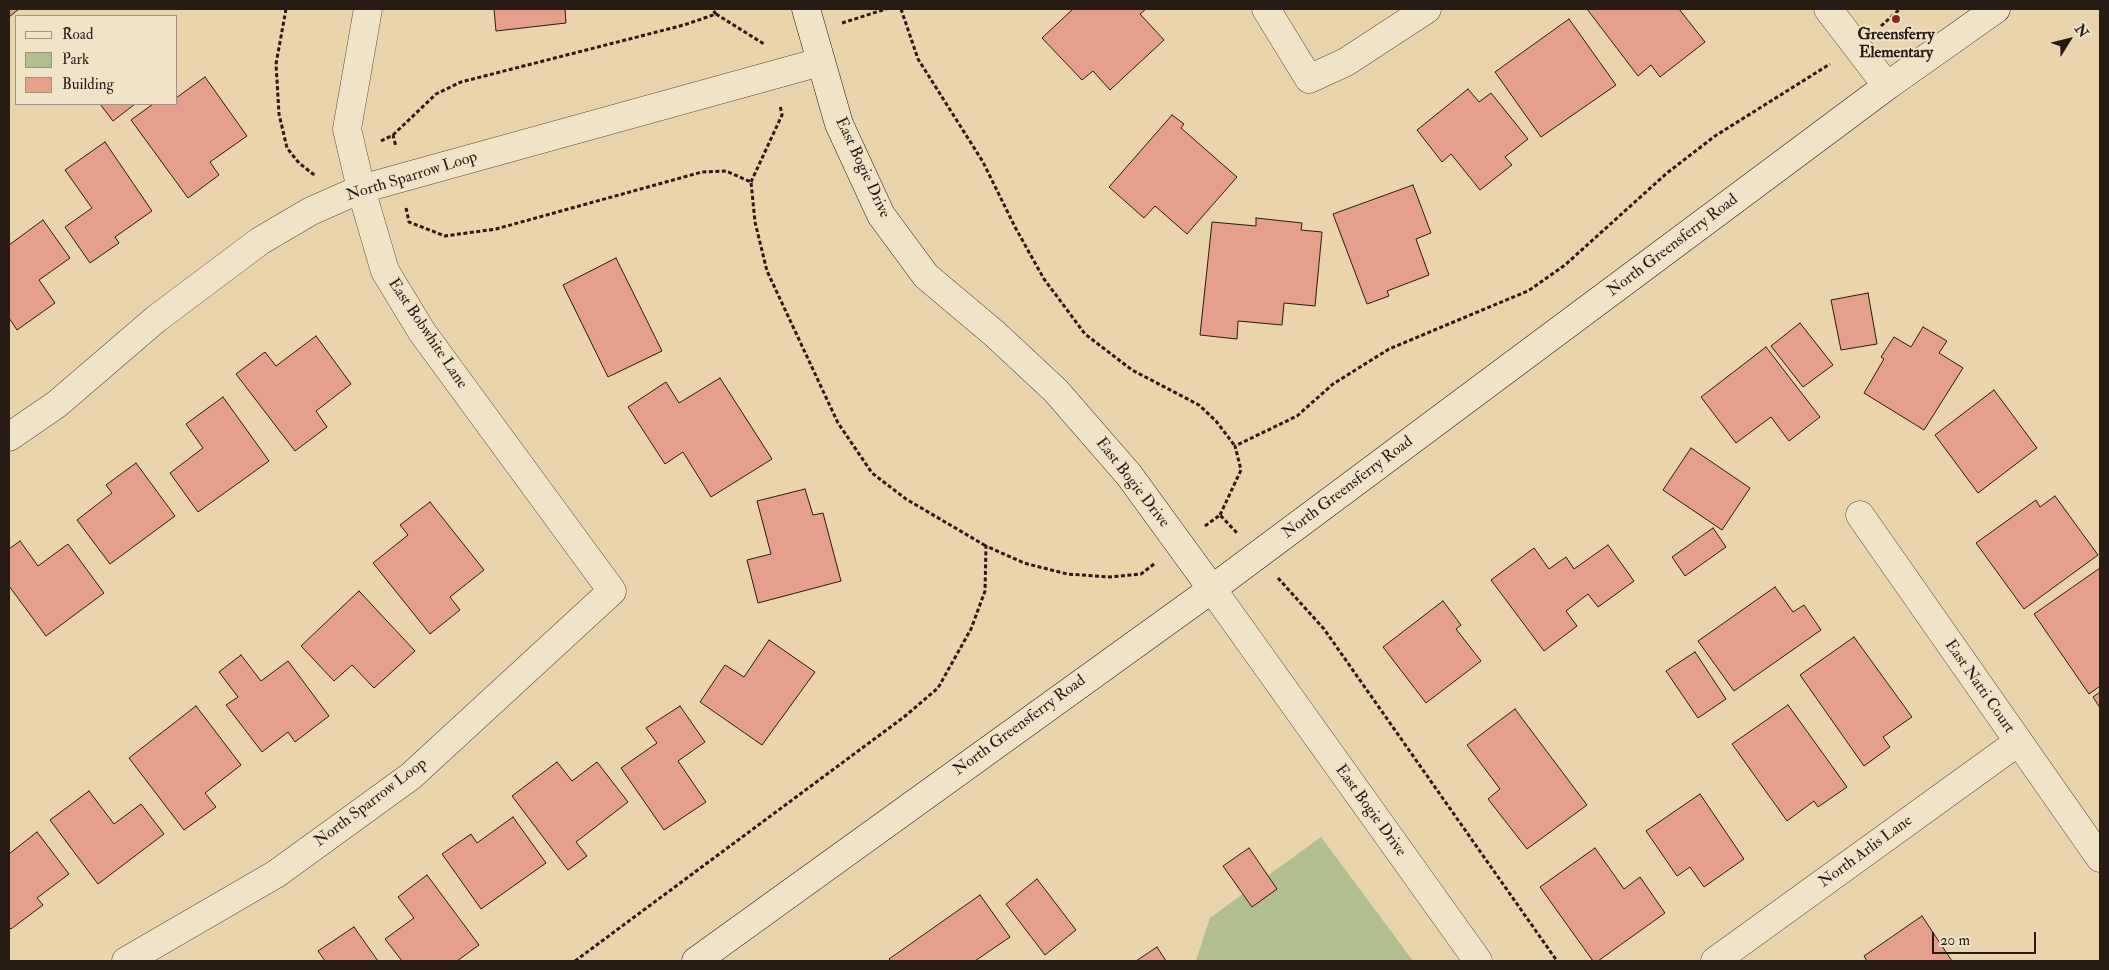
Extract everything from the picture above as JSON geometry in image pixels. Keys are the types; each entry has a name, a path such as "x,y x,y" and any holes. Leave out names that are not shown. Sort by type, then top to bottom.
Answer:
{"street":[{"name":"East Bobwhite Lane","path":"368,9 346,130 360,189 384,271 417,324 612,591"},
{"name":"East Bogie Drive","path":"806,9 820,62 840,124 882,215 926,276 995,334 1056,391 1129,474 1478,961"},
{"path":"1266,9 1308,78 1346,62 1426,9"},
{"path":"1828,9 1887,86"},
{"name":"North Greensferry Road","path":"696,961 1212,589 1887,86 1996,9"},
{"name":"North Sparrow Loop","path":"9,437 57,404 156,319 260,241 311,211 360,189 820,62"},
{"name":"East Natti Court","path":"1860,515 2100,858"},
{"name":"North Sparrow Loop","path":"126,961 276,874 411,776 612,591"},
{"name":"North Arlis Lane","path":"1715,961 2018,742"}],"path":[{"path":"286,9 276,64 279,114 287,148 299,163 313,174"},
{"path":"712,9 716,14 767,46"},
{"path":"901,9 918,59 983,162 1015,227 1044,279 1085,334 1132,370 1198,405 1216,421 1235,446 1241,470 1220,515"},
{"path":"1892,18 1900,9"},
{"path":"394,135 436,94 461,82 684,25 716,14"},
{"path":"1235,446 1297,416 1332,384 1389,349 1528,291 1565,265 1667,173 1708,141 1764,104 1822,70"},
{"path":"409,222 445,236 496,229 702,172 726,171 751,182 755,222 767,271 838,423 872,473 906,499 986,546 1024,563 1067,574 1110,577 1141,574"},
{"path":"575,961 904,717 938,688 972,629 985,591 986,546"},
{"path":"1324,629 1557,961"}],"green space":[{"path":"1321,837 1413,961 1196,961 1210,918"}],"building":[{"path":"9,9 19,9 9,17"},
{"path":"494,9 565,9 566,23 496,31"},
{"path":"1073,9 1146,9 1140,14 1164,40 1110,90 1093,71 1082,80 1042,38"},
{"path":"1587,9 1679,9 1705,42 1660,77 1651,65 1638,76"},
{"path":"1569,19 1616,85 1541,137 1495,72"},
{"path":"205,77 247,136 210,162 219,175 188,198 131,120 152,105 178,105 178,97"},
{"path":"1468,89 1479,102 1491,93 1528,139 1505,157 1512,165 1480,190 1451,154 1442,162 1417,130"},
{"path":"101,105 134,105 113,121"},
{"path":"1172,115 1184,124 1181,128 1237,177 1187,234 1155,206 1144,218 1109,187"},
{"path":"105,142 152,211 115,237 119,243 90,263 65,227 92,208 65,170"},
{"path":"1413,185 1431,233 1416,239 1429,275 1387,291 1389,296 1367,304 1333,214"},
{"path":"1256,218 1302,223 1301,230 1322,232 1315,306 1284,303 1282,325 1238,321 1237,339 1200,335 1212,222 1256,226"},
{"path":"43,220 70,258 39,280 55,303 17,330 9,318 9,245"},
{"path":"616,258 662,351 608,377 563,285"},
{"path":"1868,293 1877,344 1841,350 1831,300"},
{"path":"1800,323 1833,365 1803,387 1771,346"},
{"path":"1923,327 1947,341 1939,353 1963,368 1924,430 1864,393 1884,359 1881,357 1894,337 1911,347"},
{"path":"316,336 351,384 316,411 327,427 295,451 236,374 265,352 276,366"},
{"path":"1766,347 1820,417 1789,441 1771,417 1736,443 1701,397"},
{"path":"720,378 772,459 711,497 683,452 665,464 628,407 666,382 679,403"},
{"path":"1994,390 2037,448 1978,493 1935,435"},
{"path":"223,397 269,461 198,512 170,473 203,448 186,424"},
{"path":"1691,448 1750,488 1722,530 1663,490"},
{"path":"136,463 175,516 110,564 77,520 112,493 106,485"},
{"path":"805,489 813,515 823,513 841,581 758,603 747,560 771,554 757,501"},
{"path":"2055,496 2098,555 2024,609 1976,543 2036,500 2040,507"},
{"path":"430,502 484,570 450,597 460,610 430,634 373,563 408,535 400,525"},
{"path":"1713,528 1726,547 1685,576 1672,557"},
{"path":"20,541 38,566 68,544 104,593 46,636 9,586 9,549"},
{"path":"1608,545 1634,581 1598,607 1588,594 1566,611 1577,626 1544,651 1491,580 1534,548 1549,569 1566,557 1574,569"},
{"path":"2100,568 2100,686 2089,694 2034,614"},
{"path":"1775,587 1793,612 1804,605 1821,630 1734,691 1698,641"},
{"path":"359,591 415,651 374,688 352,665 334,681 301,646"},
{"path":"1443,601 1461,625 1456,629 1481,661 1426,703 1383,647"},
{"path":"1854,637 1912,717 1883,737 1890,747 1864,766 1800,675"},
{"path":"769,640 815,672 762,745 700,702 725,665 744,677"},
{"path":"1695,652 1726,699 1698,718 1666,671"},
{"path":"241,655 261,681 288,661 329,716 295,742 288,732 262,752 226,705 238,697 219,672"},
{"path":"2100,692 2100,708 2093,697"},
{"path":"1788,705 1847,787 1818,807 1814,801 1787,821 1732,744"},
{"path":"196,706 241,765 205,793 216,807 184,830 129,758"},
{"path":"680,706 705,742 678,761 706,802 664,830 621,768 657,743 646,728"},
{"path":"1515,709 1587,805 1527,849 1488,799 1500,789 1467,745"},
{"path":"557,762 572,781 597,762 628,802 576,842 587,856 568,870 512,796"},
{"path":"89,791 114,824 141,804 164,834 98,884 50,820"},
{"path":"1700,794 1744,859 1704,887 1690,867 1677,876 1646,831"},
{"path":"513,817 546,863 481,909 442,854 471,834 477,843"},
{"path":"37,832 69,874 37,898 43,905 11,929 9,927 9,854"},
{"path":"1249,848 1277,889 1252,907 1223,866"},
{"path":"1595,848 1624,889 1640,877 1665,913 1598,961 1593,961 1540,887"},
{"path":"427,875 479,945 457,961 402,961 385,939 414,918 398,897"},
{"path":"1037,879 1076,930 1045,955 1006,904"},
{"path":"980,895 1010,937 975,961 891,961 889,959"},
{"path":"1922,916 1952,961 1867,961 1864,956"},
{"path":"354,927 378,961 325,961 318,951"},
{"path":"1157,947 1166,961 1136,961"}],"place":[{"name":"Greensferry Elementary","path":"1896,19"}]}
